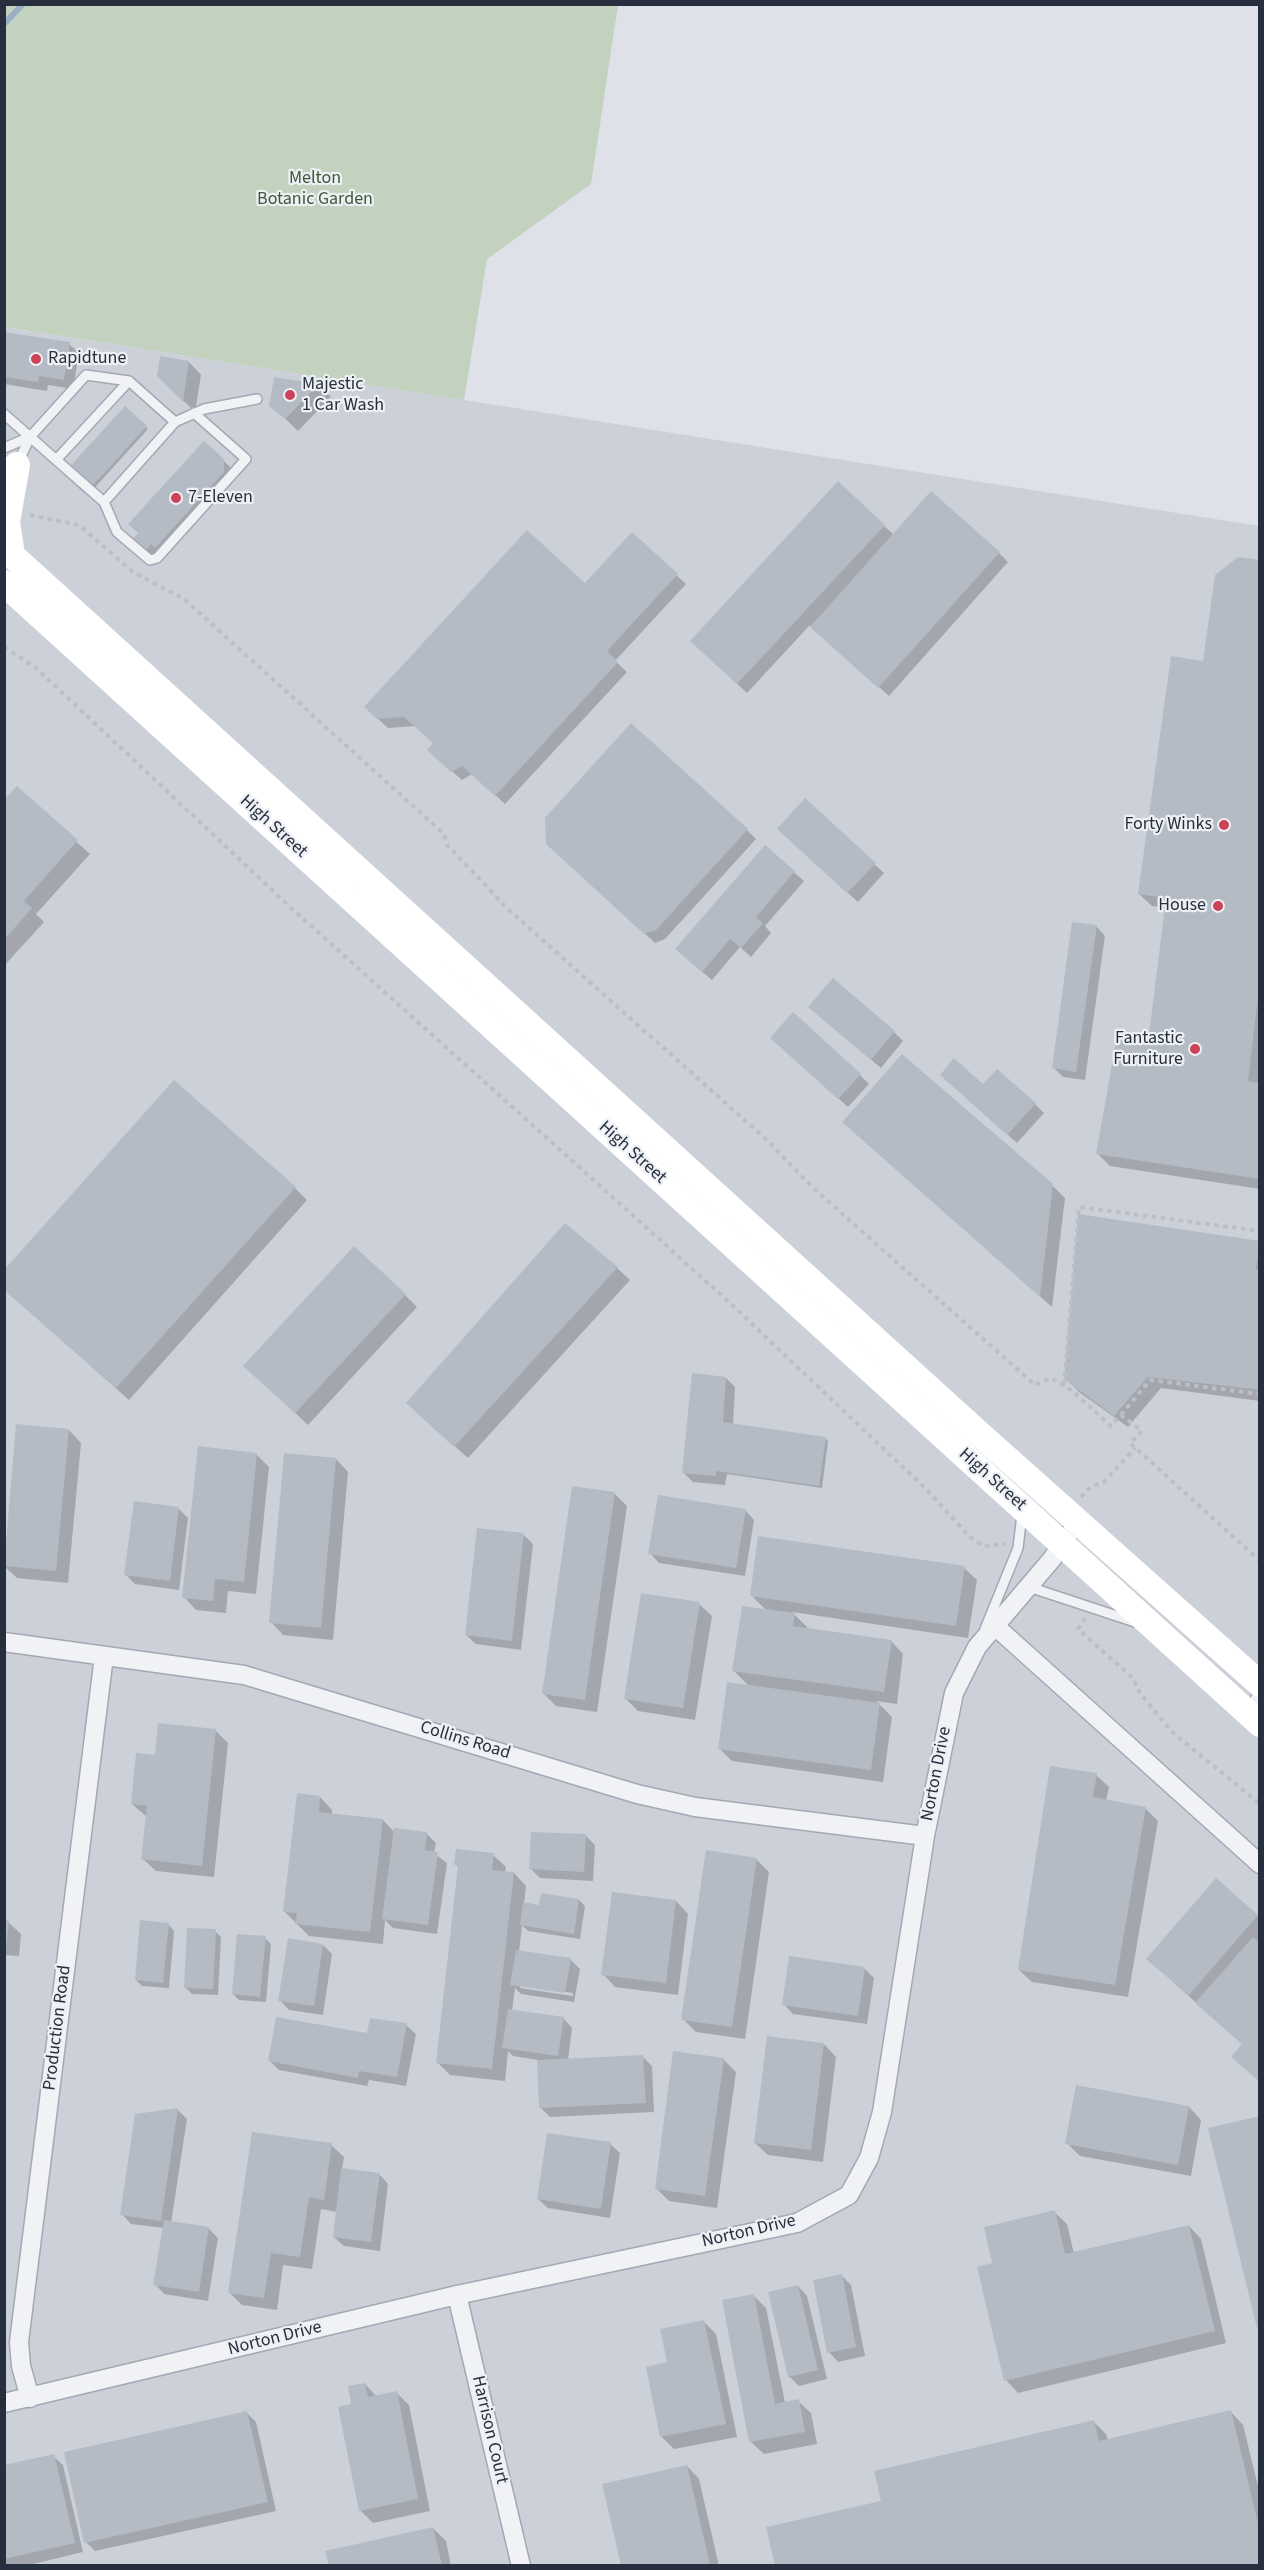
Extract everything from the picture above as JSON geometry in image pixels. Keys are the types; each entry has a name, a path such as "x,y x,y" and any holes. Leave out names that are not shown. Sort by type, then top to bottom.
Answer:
{"main road":[{"path":"8,551 9,463"},
{"name":"High Street","path":"8,551 1079,1523 1260,1683"},
{"name":"High Street","path":"4,583 1260,1724"}],"street":[{"name":"Norton Drive","path":"4,2403 457,2295 797,2223 849,2195 869,2158 882,2112 925,1836 954,1693 977,1647 1029,1587 1052,1559 1061,1543 1079,1523"},
{"path":"995,1626 1260,1864"},
{"name":"Collins Road","path":"4,1642 243,1675 637,1794 695,1807 925,1836"},
{"name":"Production Road","path":"30,2398 21,2366 19,2342 104,1656"},
{"name":"Harrison Court","path":"457,2295 521,2565"}],"lane":[{"path":"9,463 86,375 129,381 175,422"},
{"path":"56,460 129,381"},
{"path":"104,502 175,422 204,409 257,399"},
{"path":"4,414 104,502 117,532 150,560 157,558 246,459 194,413"},
{"path":"9,463 30,437"},
{"path":"977,1647 1018,1548 1023,1508"},
{"path":"1029,1587 1157,1630"},
{"path":"1260,1692 1255,1699 1260,1709"}],"path":[{"path":"9,510 13,513 79,525 133,572 184,599 444,834 447,845 509,910 768,1141 811,1186 1035,1385 1051,1378 1064,1385 1111,1426 1150,1380 1260,1394"},
{"path":"4,647 36,669 289,906 729,1302 929,1492 970,1538 983,1546 998,1546"},
{"path":"1064,1385 1079,1207 1260,1231"},
{"path":"1121,1415 1142,1431 1130,1443 1260,1561"}],"shaded area":[{"path":"4,327 1259,526 1259,2565 5,2565"}],"green space":[{"name":"Melton Botanic Garden","path":"4,5 618,5 591,184 487,259 464,400 5,327"}],"building":[{"name":"Rapidtune","path":"4,332 70,342 64,380 39,376 38,382 4,377"},
{"path":"160,356 189,361 183,402 157,376"},
{"name":"Majestic 1 Car Wash","path":"274,377 319,384 285,419 269,406"},
{"path":"125,406 147,426 85,494 63,474"},
{"name":"7-Eleven","path":"204,441 224,459 224,472 155,548 151,544 144,553 131,541 138,533 128,524"},
{"path":"838,481 885,525 737,684 690,641"},
{"path":"931,491 1000,552 878,688 810,627"},
{"path":"527,530 585,583 632,532 678,574 607,651 618,662 495,796 462,766 451,772 427,750 433,743 404,717 377,719 364,707"},
{"path":"1238,557 1260,560 1260,981 1248,1081 1260,1083 1260,1179 1096,1154 1118,1031 1149,1035 1166,898 1138,894 1171,656 1203,661 1215,575"},
{"path":"631,723 748,829 656,930 644,934 546,844 545,818"},
{"path":"17,786 78,840 24,901 32,908 4,940 4,800"},
{"path":"805,798 876,863 847,893 777,829"},
{"path":"765,845 795,871 756,917 763,923 741,948 730,939 702,972 675,949"},
{"path":"1072,922 1097,925 1076,1072 1052,1068"},
{"path":"833,978 895,1031 871,1060 808,1007"},
{"path":"793,1012 861,1074 838,1099 770,1038"},
{"path":"902,1054 1053,1184 1040,1297 842,1122"},
{"path":"954,1058 983,1084 997,1069 1036,1103 1007,1135 940,1075"},
{"path":"174,1080 296,1187 116,1388 4,1290 4,1270"},
{"path":"1078,1214 1260,1241 1256,1269 1260,1269 1260,1390 1148,1377 1114,1416 1064,1379"},
{"path":"565,1223 618,1267 454,1447 406,1403"},
{"path":"354,1246 406,1294 295,1413 243,1366"},
{"path":"692,1373 726,1377 723,1422 826,1437 819,1486 716,1471 716,1476 682,1473"},
{"path":"16,1424 69,1429 56,1571 4,1566"},
{"path":"198,1446 257,1453 244,1582 215,1579 213,1601 182,1598"},
{"path":"284,1453 336,1458 321,1628 269,1623"},
{"path":"572,1486 615,1492 585,1700 542,1694"},
{"path":"658,1495 746,1509 736,1568 648,1554"},
{"path":"134,1501 179,1507 170,1581 124,1575"},
{"path":"477,1528 524,1533 512,1641 465,1635"},
{"path":"758,1536 965,1566 956,1626 750,1596"},
{"path":"641,1593 700,1602 683,1708 624,1699"},
{"path":"742,1606 795,1613 793,1626 892,1640 884,1692 732,1671"},
{"path":"727,1682 880,1703 871,1770 718,1749"},
{"path":"158,1723 216,1729 202,1866 141,1859 147,1806 131,1804 136,1753 155,1755"},
{"path":"1050,1766 1097,1773 1093,1797 1146,1807 1115,1985 1018,1970"},
{"path":"297,1793 320,1796 319,1812 383,1819 370,1932 295,1924 297,1913 283,1912"},
{"path":"394,1828 427,1832 425,1850 438,1852 428,1925 382,1919"},
{"path":"531,1832 586,1834 584,1872 529,1869"},
{"path":"456,1849 494,1853 492,1870 514,1872 492,2069 436,2063 458,1865 454,1865"},
{"path":"706,1850 757,1858 732,2027 681,2020"},
{"path":"1216,1878 1258,1915 1189,1995 1146,1959"},
{"path":"612,1892 676,1900 666,1983 601,1975"},
{"path":"541,1893 579,1899 574,1934 520,1925 523,1902 539,1905"},
{"path":"4,1920 9,1920 6,1948 4,1948"},
{"path":"140,1920 169,1923 163,1983 135,1980"},
{"path":"187,1928 216,1929 213,1989 184,1988"},
{"path":"237,1934 266,1936 260,1997 232,1994"},
{"path":"1253,1937 1260,1942 1260,2082 1231,2057 1242,2044 1195,2003"},
{"path":"288,1938 323,1944 314,2006 278,2001"},
{"path":"516,1950 571,1958 565,1993 510,1985"},
{"path":"789,1956 865,1967 858,2016 782,2005"},
{"path":"508,2009 564,2017 558,2056 502,2048"},
{"path":"276,2017 367,2033 370,2018 407,2023 397,2077 359,2071 358,2078 268,2061"},
{"path":"767,2036 824,2043 811,2150 754,2143"},
{"path":"673,2051 724,2058 705,2196 655,2189"},
{"path":"643,2055 646,2103 539,2108 537,2060"},
{"path":"1076,2085 1189,2106 1178,2165 1065,2144"},
{"path":"178,2108 161,2221 120,2215 135,2114"},
{"path":"1260,2116 1260,2327 1257,2328 1208,2128"},
{"path":"252,2132 332,2143 324,2200 309,2197 300,2257 271,2253 264,2298 228,2293"},
{"path":"547,2133 611,2142 601,2209 537,2199"},
{"path":"341,2168 380,2173 371,2242 333,2237"},
{"path":"1055,2210 1065,2254 1189,2225 1215,2331 1004,2381 977,2267 992,2263 984,2227"},
{"path":"164,2220 209,2227 199,2292 153,2285"},
{"path":"842,2274 856,2347 827,2353 813,2280"},
{"path":"798,2285 818,2370 788,2377 768,2292"},
{"path":"754,2294 775,2404 799,2399 805,2432 749,2442 722,2300"},
{"path":"704,2320 726,2424 660,2437 646,2367 667,2362 660,2329"},
{"path":"365,2383 368,2397 397,2391 418,2499 359,2511 338,2407 351,2404 348,2386"},
{"path":"1231,2410 1260,2532 1260,2565 775,2565 766,2527 881,2501 874,2471 1094,2420 1099,2441"},
{"path":"247,2411 268,2502 84,2543 64,2452"},
{"path":"54,2454 75,2543 4,2559 4,2465"},
{"path":"687,2465 710,2565 621,2565 602,2484"},
{"path":"433,2527 442,2565 329,2565 325,2551"}],"waterway":[{"path":"4,24 23,4"}],"place":[{"name":"Rapidtune","path":"36,359"},
{"name":"Majestic 1 Car Wash","path":"290,395"},
{"name":"7-Eleven","path":"176,498"},
{"name":"Forty Winks","path":"1224,825"},
{"name":"House","path":"1218,906"},
{"name":"Fantastic Furniture","path":"1195,1049"}]}
